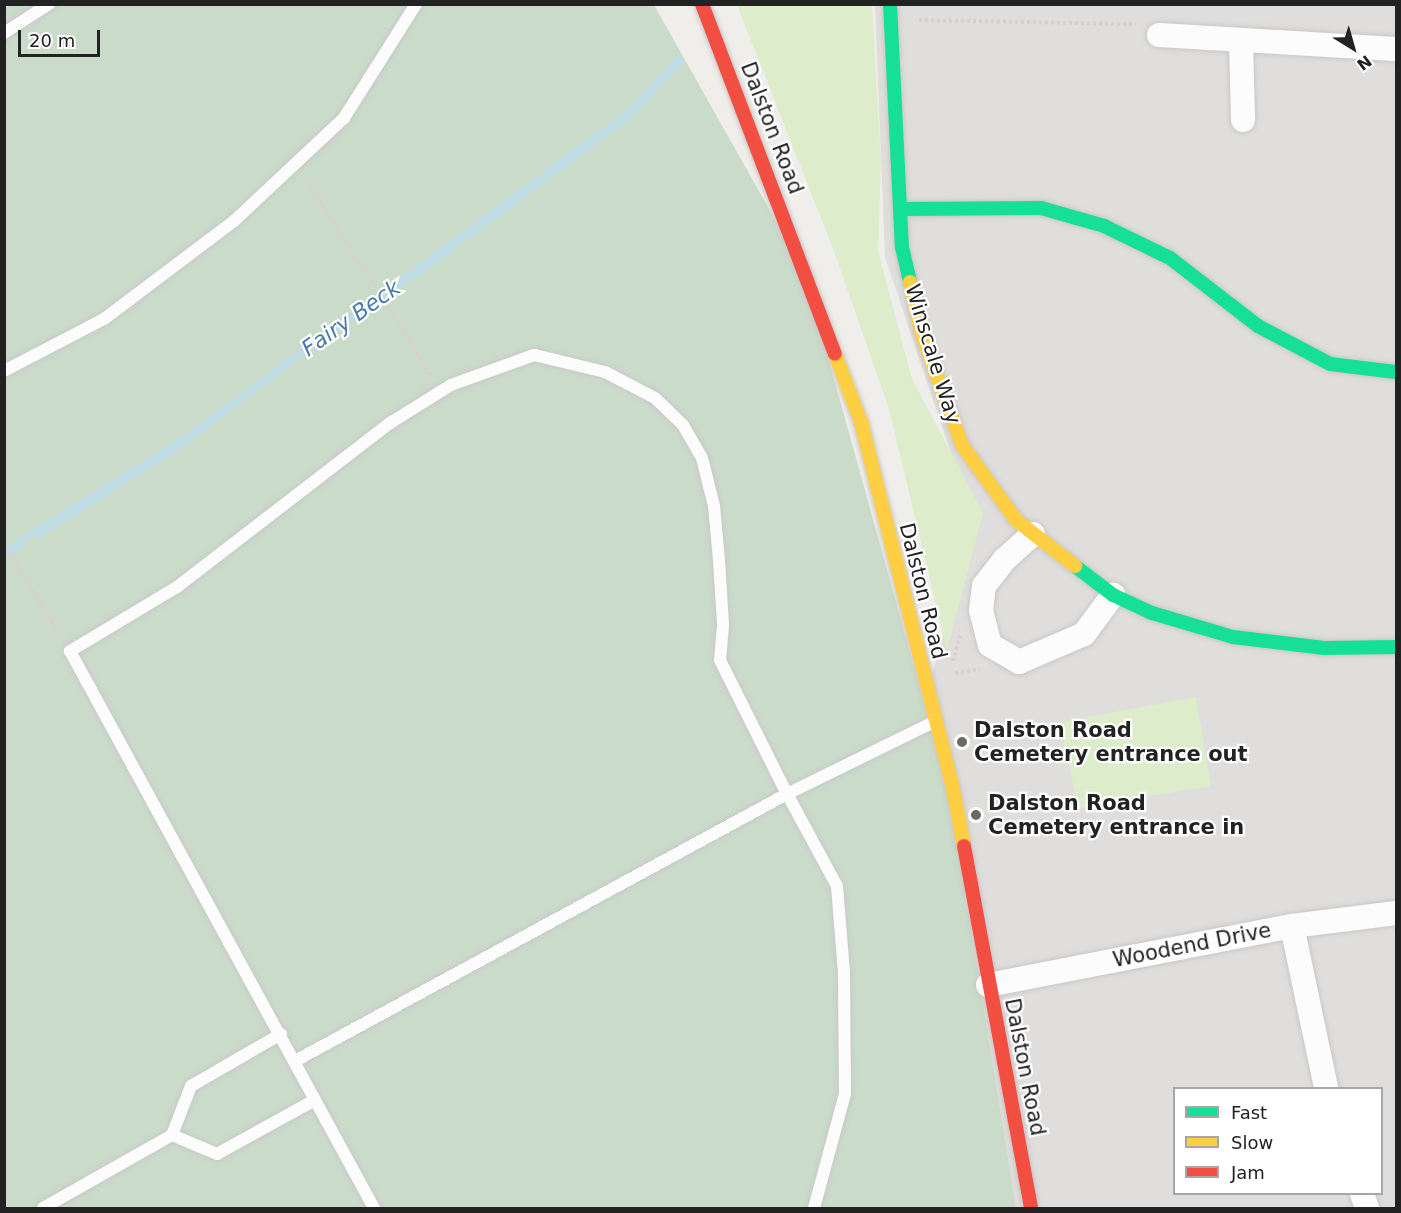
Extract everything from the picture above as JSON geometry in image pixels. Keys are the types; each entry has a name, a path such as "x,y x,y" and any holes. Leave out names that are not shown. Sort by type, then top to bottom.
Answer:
{"street":[{"name":"Dalston Road","path":"702,4 861,422 918,664 938,720 1031,1209"},
{"name":"Winscale Way","path":"890,4 903,209 902,247 922,335 962,445 1016,520 1113,595 1152,613 1233,637 1324,648 1396,646"},
{"path":"1159,35 1396,49"},
{"path":"1241,41 1243,120"},
{"path":"903,209 1041,208 1104,226 1170,258 1258,326 1330,364 1396,372"},
{"path":"1033,534 1005,559 984,586 981,610 990,645 1019,662 1084,634 1113,595"},
{"name":"Woodend Drive","path":"988,985 1292,926 1396,913"},
{"path":"1292,926 1326,1087"}],"lane":[{"path":"4,33 49,4"},
{"path":"4,370 104,319 234,221 344,118 416,4"},
{"path":"374,1209 281,1034 181,860 70,651 177,587 390,423 441,391 534,355 606,372 655,398 683,425 702,458 714,506 723,624 720,660 787,794 837,886 844,974 845,1094 814,1209"},
{"path":"294,1061 787,794 938,720"},
{"path":"43,1209 172,1135 191,1086 281,1034"},
{"path":"172,1135 217,1154 315,1100"}],"path":[{"path":"891,19 1143,24 1159,35"},
{"path":"296,165 441,391"},
{"path":"4,544 70,651"}],"shaded area":[{"path":"875,5 1396,5 1396,1208 1016,1208 926,693 976,528 885,257"}],"green space":[{"path":"5,5 654,5 804,271 948,789 1016,1208 5,1208"},
{"path":"737,5 872,5 881,162 878,251 912,379 983,513 947,650 889,409 834,251"},
{"path":"1196,697 1211,786 1078,808 1060,722"}],"water":[{"path":"678,55 680,61 677,66 628,116 386,294 383,290 627,110"},
{"path":"375,296 377,300 178,446 12,550 8,545 183,436"}],"waterway":[{"name":"Fairy Beck","path":"37,535 178,446 286,364 434,260 628,116 680,61"},
{"name":"Fairy Beck","path":"4,554 21,544"}],"traffic: fast":[{"path":"890,4 902,247 910,282"},
{"path":"903,209 1041,208 1104,226 1170,258 1258,326 1330,364 1396,372"},
{"path":"1075,566 1113,595 1152,613 1233,637 1324,648 1396,647"}],"traffic: slow":[{"path":"910,282 922,335 962,445 1016,520 1075,566"},
{"path":"835,354 861,422 953,789 964,846"}],"traffic: jam":[{"path":"702,4 835,354"},
{"path":"964,846 1031,1208"}],"place":[{"name":"Dalston Road Cemetery entrance out","path":"962,742"},
{"name":"Dalston Road Cemetery entrance in","path":"976,815"}]}
